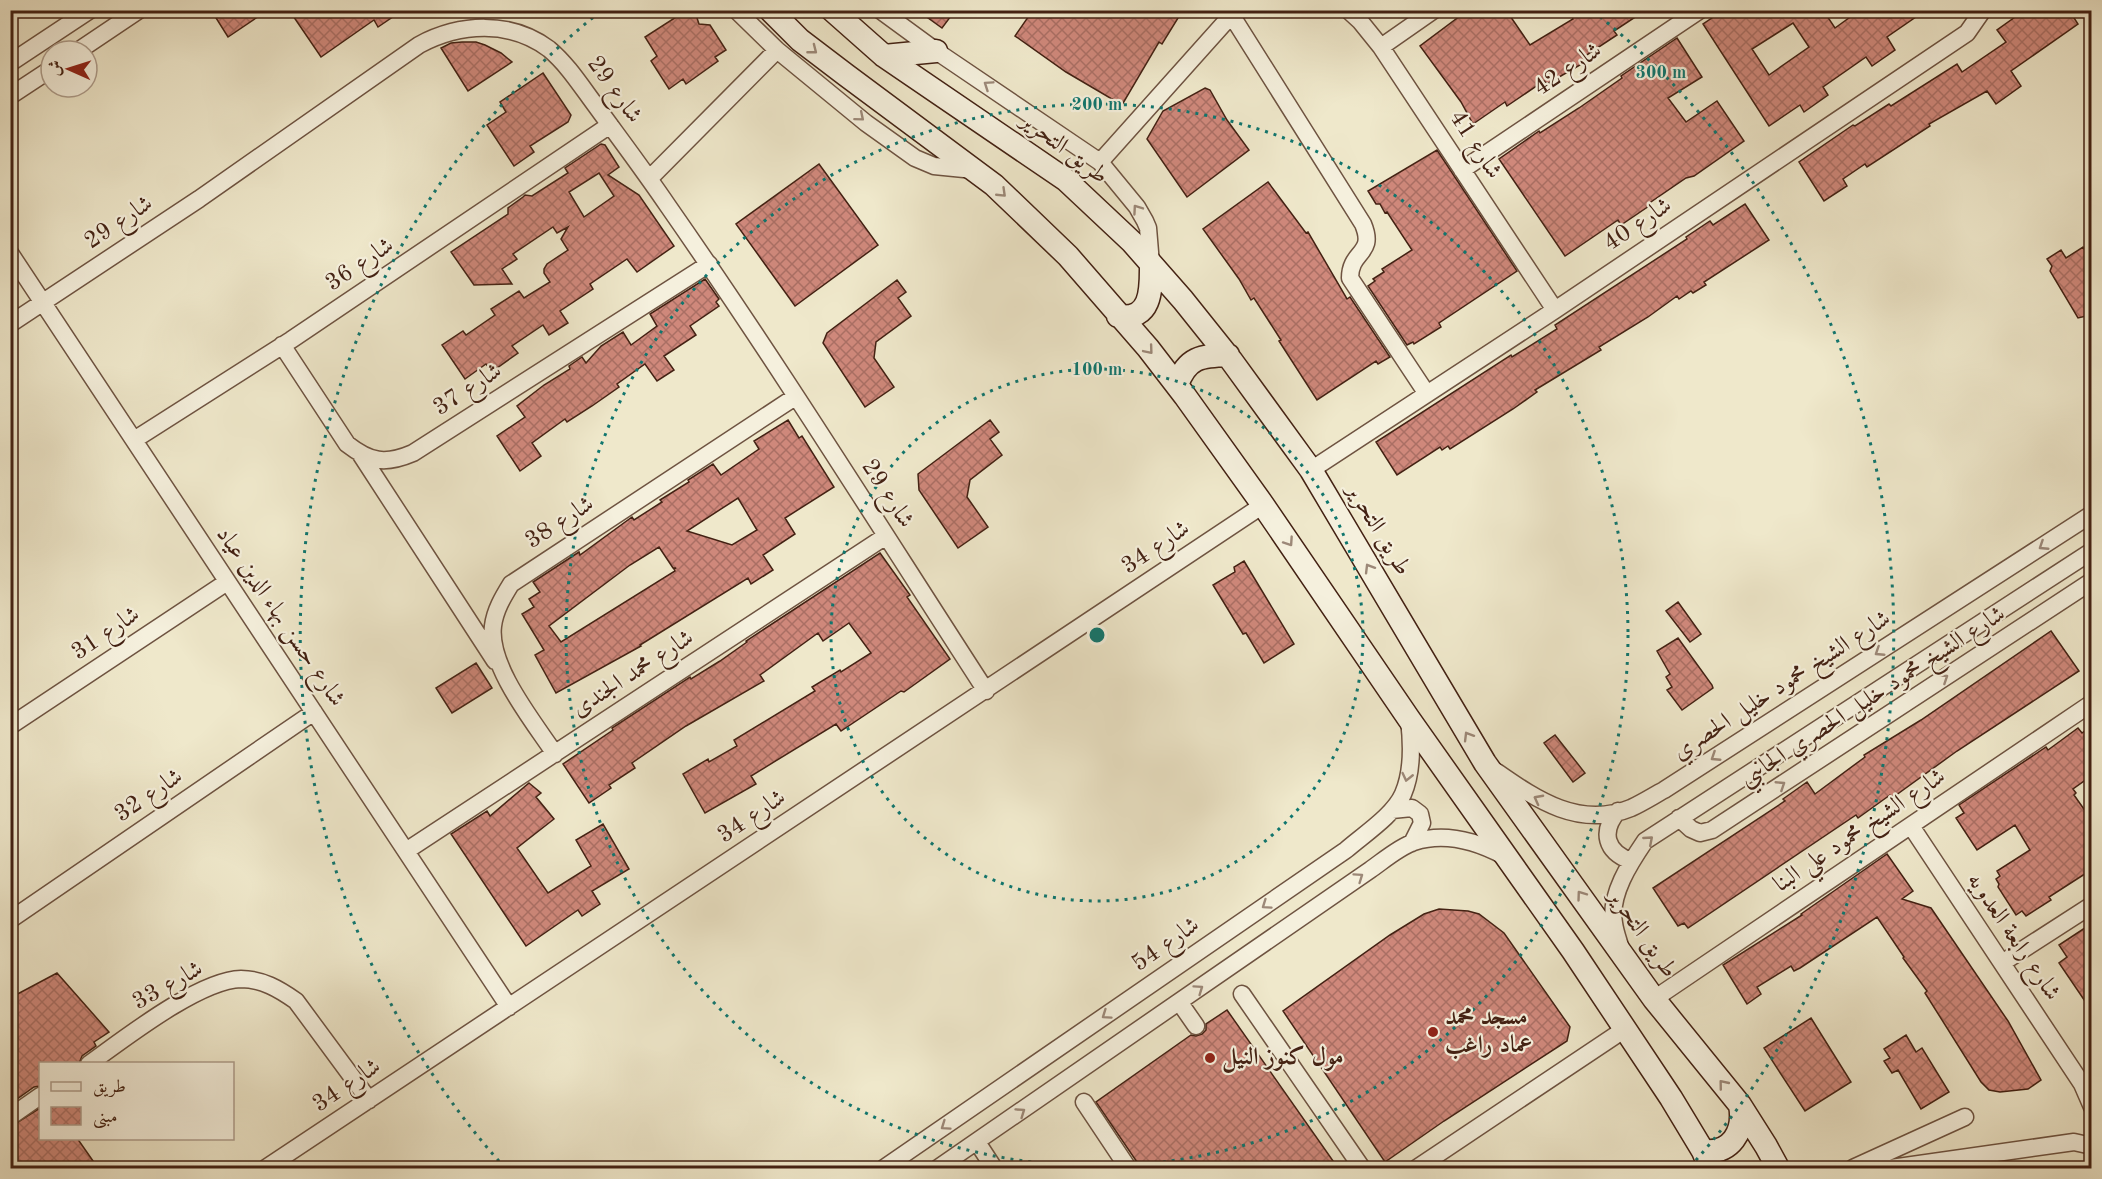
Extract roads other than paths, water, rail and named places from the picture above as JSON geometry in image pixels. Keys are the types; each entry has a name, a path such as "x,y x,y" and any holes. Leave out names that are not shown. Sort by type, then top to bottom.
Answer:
{"street":[{"path":"10,63 90,10"},
{"path":"96,39 139,10"},
{"path":"736,10 777,50 867,123 915,158 934,166 976,170"},
{"path":"770,10 800,40 994,185 1068,256 1148,348 1263,505 1409,719 1507,857 1671,1098 1706,1160 1713,1152 1731,1143 1741,1126 1740,1106"},
{"name":"طريق التحرير","path":"831,10 884,56 1066,180 1132,242 1228,355 1311,470 1485,764 1621,950 1654,999 1740,1106 1778,1168"},
{"path":"880,10 936,51 1100,162 1137,207 1148,228 1151,295 1148,303 1135,314 1127,317 1119,316"},
{"name":"شارع 41","path":"1348,10 1381,47 1555,310"},
{"path":"1381,47 1434,10"},
{"name":"شارع 42","path":"1462,170 1700,10"},
{"name":"شارع 40","path":"1311,470 1555,310 1967,33 1983,10"},
{"path":"1100,162 1234,13 1363,224 1367,241 1362,252 1353,259 1350,278 1427,394"},
{"name":"شارع 29","path":"10,324 199,199 419,45 436,36 456,30 480,27 504,29 527,37 548,48 566,64 709,264 986,691"},
{"path":"649,179 777,50"},
{"path":"884,56 936,51"},
{"path":"10,96 39,77"},
{"name":"شارع 36","path":"134,440 282,345 610,125"},
{"name":"شارع حسن بهاء الدين عياد","path":"10,253 509,1007"},
{"name":"شارع 37","path":"361,455 378,460 396,460 412,453 709,264"},
{"path":"282,345 347,444 361,455 503,675"},
{"path":"1177,385 1183,371 1195,360 1202,356 1228,355"},
{"name":"شارع 38","path":"555,754 503,675 494,652 493,628 498,604 511,584 795,397"},
{"name":"شارع 34","path":"266,1168 1263,505"},
{"name":"شارع الشيخ محمود خليل الحصري","path":"1485,764 1533,797 1556,808 1581,814 1630,808 1664,790 2091,514"},
{"name":"شارع محمد الجندى","path":"406,851 885,536"},
{"path":"1621,950 1613,921 1617,893 1630,861 1645,841 2091,551"},
{"name":"شارع الشيخ محمود خليل الحصري الجانبي","path":"1678,818 1700,833 1712,830 2091,581"},
{"name":"شارع 31","path":"10,726 227,582"},
{"name":"شارع الشيخ محمود علي البنا","path":"1654,999 2091,704"},
{"name":"شارع 32","path":"10,920 314,712"},
{"name":"شارع 54","path":"884,1168 1346,850 1392,810 1403,795 1410,771 1412,746 1409,719"},
{"path":"1392,810 1412,808 1420,814 1422,823 1412,843"},
{"path":"1618,811 1609,826 1609,843 1612,851 1630,861"},
{"name":"شارع رابعة العدويه","path":"1911,826 2002,963 2087,1080 2091,1107"},
{"path":"938,1168 1412,843 1437,837 1462,839 1486,846 1507,857"},
{"path":"2002,963 2091,906"},
{"name":"شارع 33","path":"92,1062 201,990 241,979 261,981 296,1000 369,1100"},
{"path":"1242,994 1362,1168"},
{"path":"1180,1003 1196,1026"},
{"path":"1417,1168 1625,1029"},
{"path":"10,1117 39,1097"},
{"path":"1084,1102 1128,1168"},
{"path":"1853,1168 1965,1117"},
{"path":"1891,1168 2074,1142 2091,1146"},
{"path":"977,1143 992,1165"}],"place":[{"name":"مسجد محمد عماد راغب","path":"1433,1032"},
{"name":"مول كنوز النيل","path":"1210,1058"}]}
